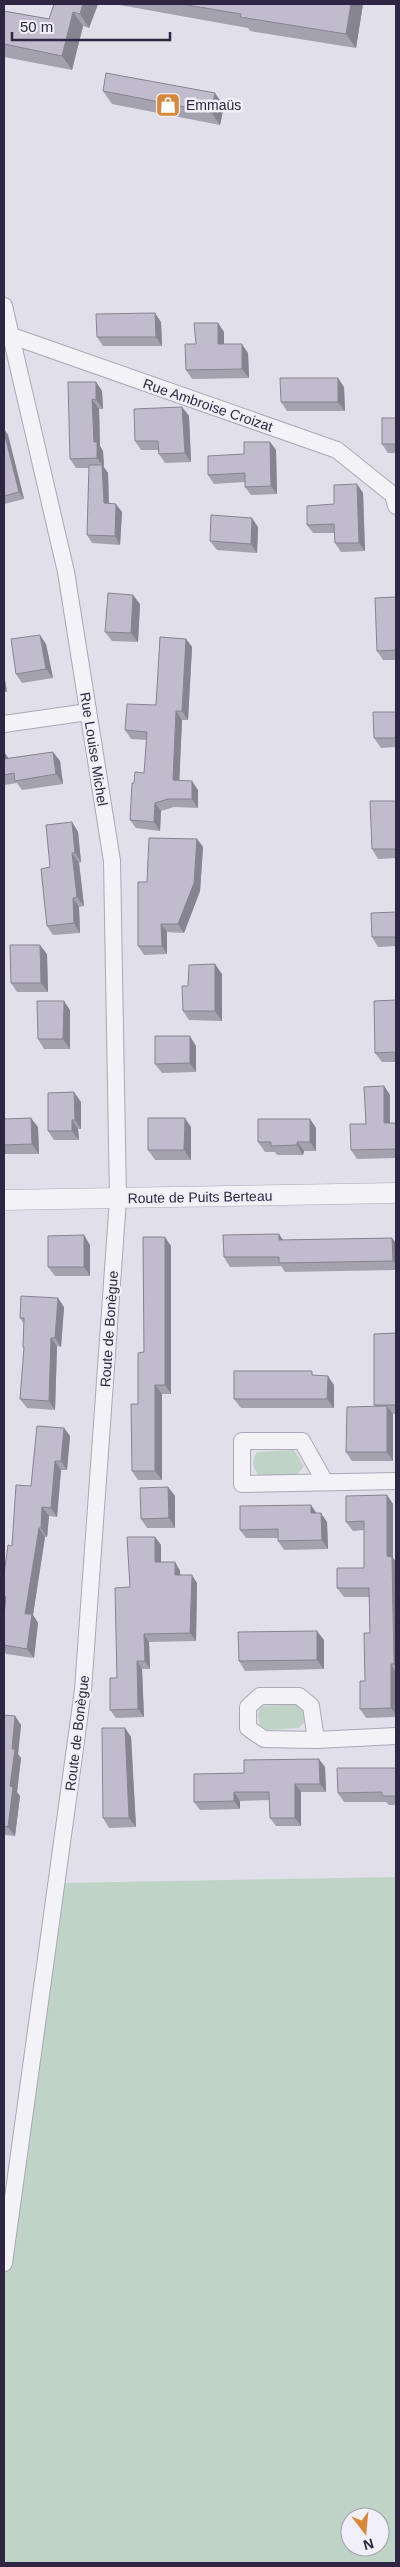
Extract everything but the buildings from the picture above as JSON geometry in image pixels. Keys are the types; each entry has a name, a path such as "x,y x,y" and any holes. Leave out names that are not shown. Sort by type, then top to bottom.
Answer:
{"street":[{"name":"Rue Louise Michel","path":"4,306 66,572 112,861 118,1199"},
{"name":"Rue Ambroise Croizat","path":"12,336 337,450 395,499"},
{"path":"4,724 88,712"},
{"name":"Route de Puits Berteau","path":"4,1200 396,1193"},
{"name":"Route de Bonègue","path":"4,2263 83,1690 118,1199"},
{"path":"325,1482 302,1441 242,1441 242,1484 396,1481"},
{"path":"316,1740 396,1736"}],"green space":[{"path":"294,1450 304,1466 297,1475 258,1475 253,1464 257,1452"},
{"path":"298,1704 304,1708 306,1720 299,1728 267,1730 260,1725 258,1715 260,1706"},
{"path":"396,1877 396,2563 4,2563 4,2277 60,1883"}],"place":[{"name":"Emmaüs","path":"168,105"}]}
